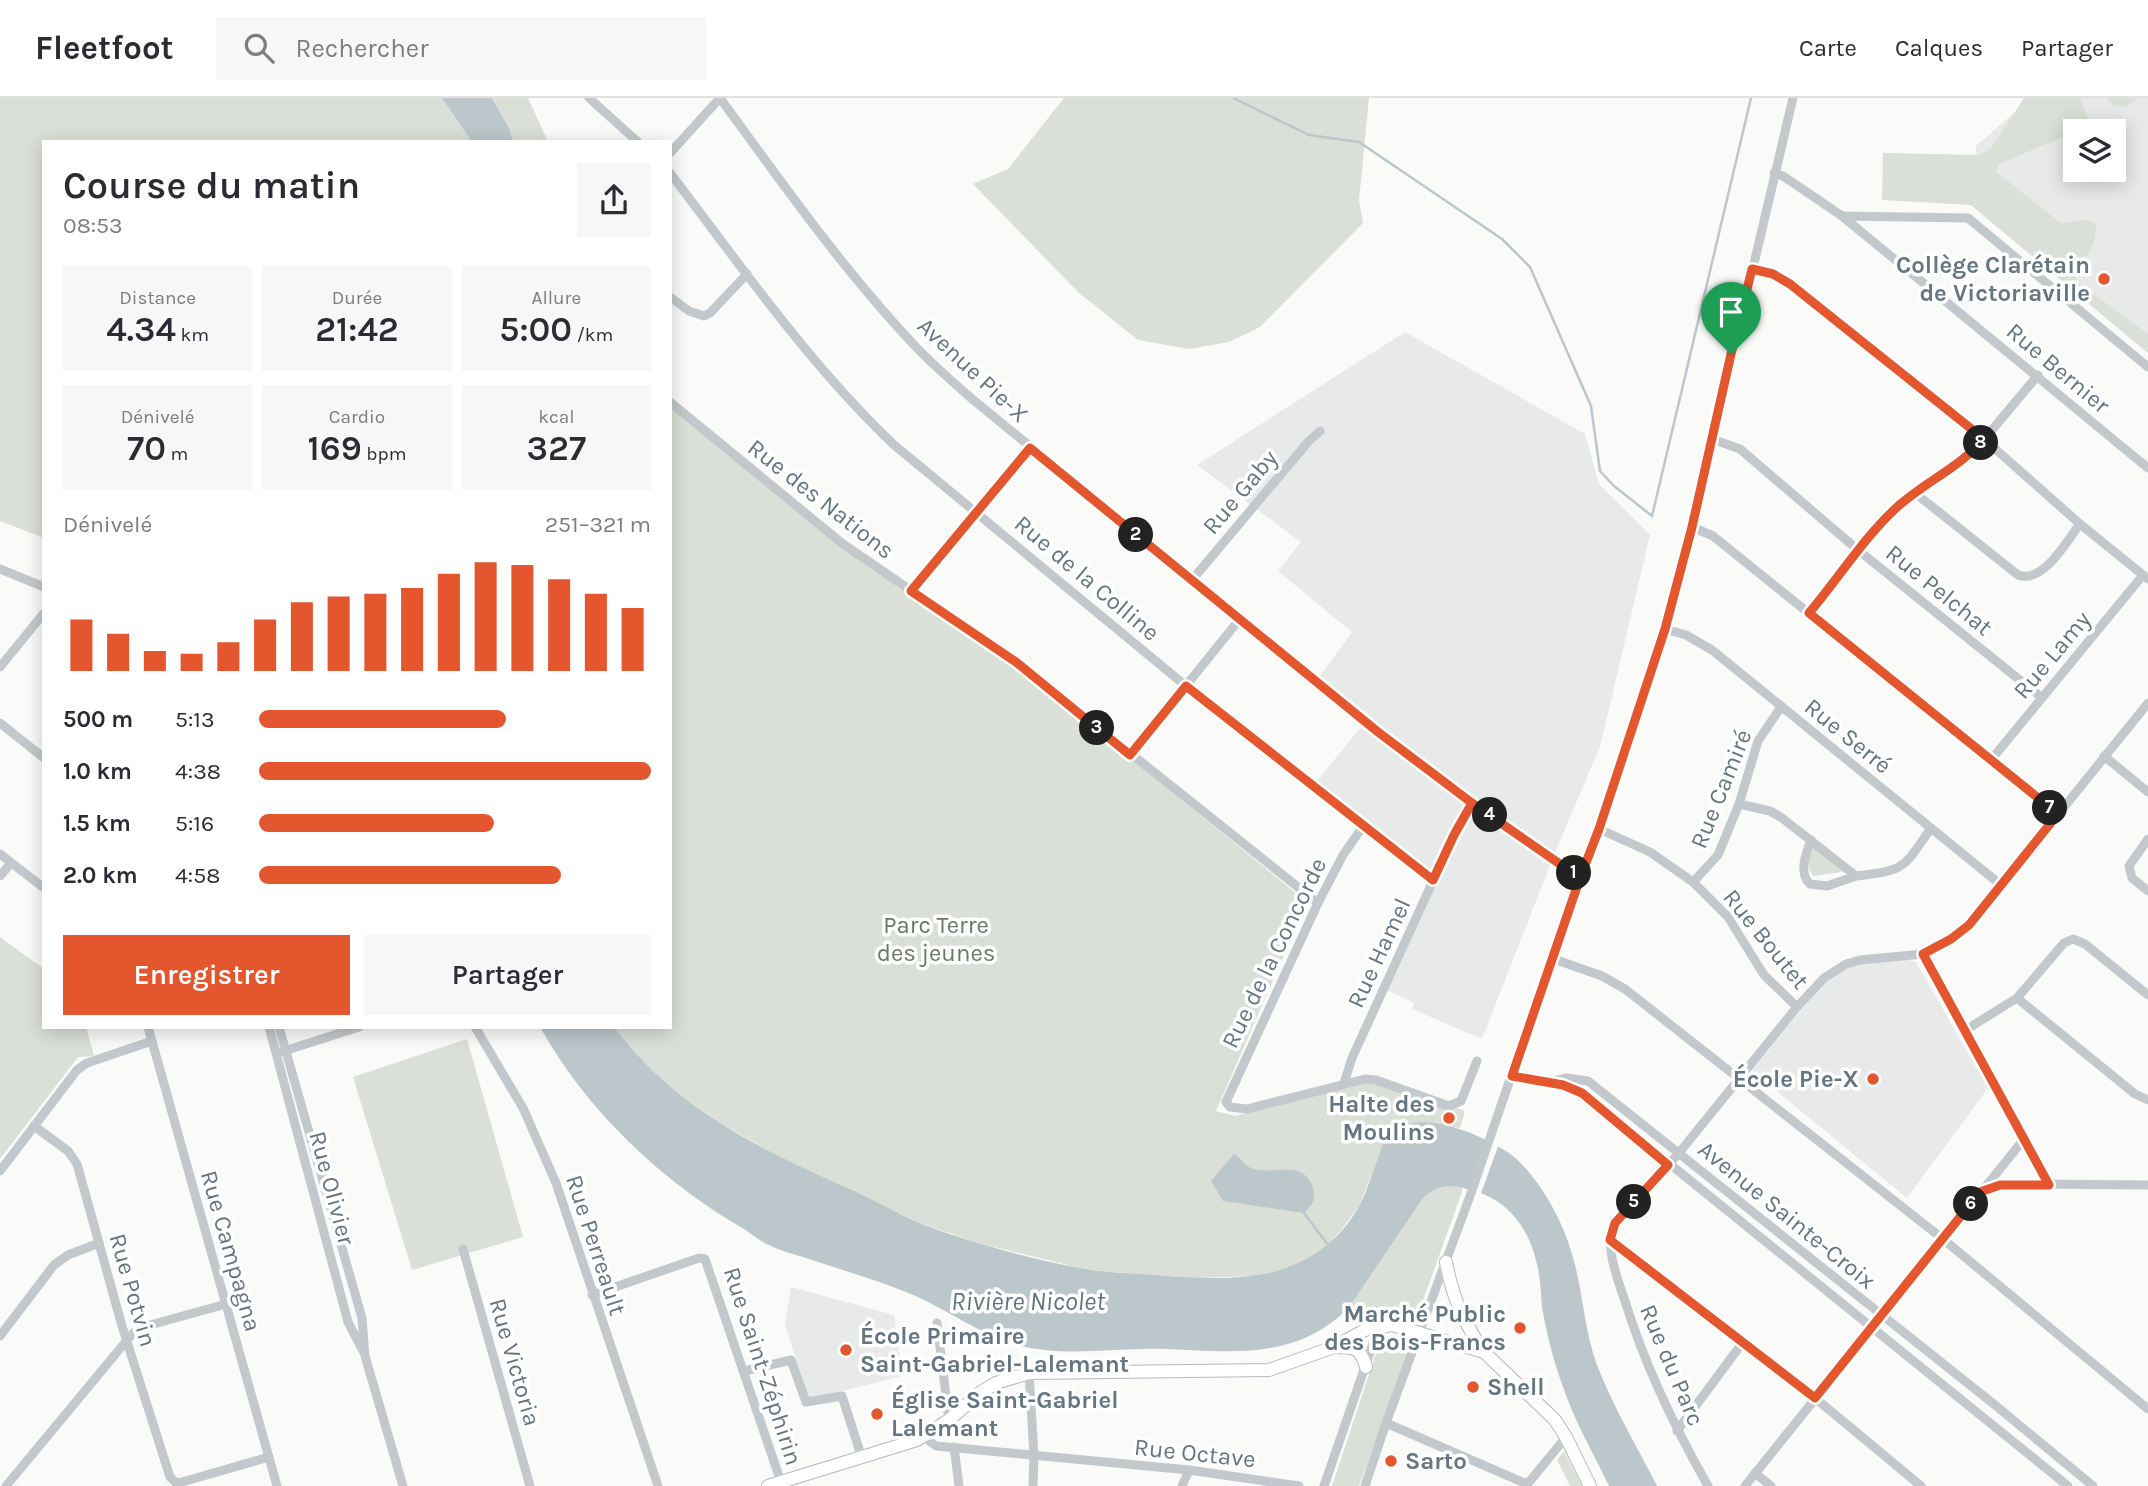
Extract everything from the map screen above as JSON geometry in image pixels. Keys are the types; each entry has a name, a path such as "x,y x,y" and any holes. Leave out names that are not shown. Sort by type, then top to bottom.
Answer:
{"main road":[{"path":"1446,1262 1451,1289 1460,1313 1484,1352 1546,1411 1566,1437 1590,1486"},
{"path":"777,1485 924,1437 949,1420 981,1392 996,1383 1029,1373 1253,1371 1283,1366 1334,1347 1354,1335 1379,1326 1392,1325 1484,1352"},
{"path":"1334,1347 1355,1348 1362,1354 1366,1367"}],"street":[{"path":"589,98 636,140"},
{"path":"672,151 720,98"},
{"name":"Avenue Pie-X","path":"720,98 847,265 916,348 971,398 1378,732 1472,803 1580,878"},
{"path":"1365,1486 1599,829 1665,629 1692,527 1793,98"},
{"name":"Rue Bernier","path":"1774,173 1783,176 1842,216 2148,468"},
{"name":"Rue de la Colline","path":"672,176 856,409 893,444 1186,686 1433,880"},
{"path":"1842,216 1968,218 2148,367"},
{"path":"1752,269 1773,274 1790,284 1984,439 2080,524 2146,577"},
{"path":"672,298 689,311 704,316 747,274"},
{"path":"1809,613 1858,550 1893,511 1968,457 2038,375"},
{"name":"Rue des Nations","path":"672,404 843,544 1016,662 1318,903"},
{"name":"Rue Gaby","path":"1192,580 1320,431"},
{"name":"Rue Pelchat","path":"1712,439 1740,449 1858,550 2041,697"},
{"path":"911,591 1030,448"},
{"path":"1915,493 2025,578 2040,572 2080,524"},
{"path":"1692,527 1713,537 2058,814"},
{"path":"0,569 42,586"},
{"name":"Rue Lamy","path":"1991,760 2041,697 2146,577"},
{"path":"0,658 42,607"},
{"path":"0,667 42,615"},
{"path":"1130,755 1239,620"},
{"name":"Rue Serré","path":"1665,629 1702,643 2001,885"},
{"path":"1922,1486 1815,1398 1610,1240 1615,1223 1679,1153 1815,986 1846,964 1860,960 1923,954 1961,932 2148,703"},
{"name":"Rue Camiré","path":"1693,882 1718,855 1739,804 1758,741 1781,707"},
{"path":"0,723 42,756"},
{"path":"2104,756 2148,792"},
{"name":"Rue Hamel","path":"1344,1083 1352,1058 1433,880 1472,803"},
{"path":"1739,804 1770,811 1856,876"},
{"name":"Rue de la Concorde","path":"1344,1083 1247,1109 1230,1107 1226,1102 1318,903 1343,855 1364,825"},
{"path":"1811,840 1804,876 1810,884 1827,886 1856,876 1901,868 1931,828"},
{"name":"Rue Boutet","path":"1599,829 1650,852 1693,882 1728,917 1764,975 1797,1007"},
{"path":"2148,839 2129,866 2132,878 2148,891"},
{"path":"0,854 42,886"},
{"path":"0,876 11,863"},
{"path":"1965,1031 2017,998 2064,943 2073,939 2080,941 2148,995"},
{"path":"1923,954 2049,1185"},
{"path":"1551,958 1615,982 1943,1239 2148,1409"},
{"path":"2017,998 2135,1094 2148,1100"},
{"name":"Rue Campagna","path":"149,1029 277,1486"},
{"name":"Rue Olivier","path":"270,1029 281,1052"},
{"name":"Rue Olivier","path":"279,1029 281,1052 348,1322 365,1356 403,1486"},
{"path":"281,1052 353,1029"},
{"name":"Rue Perreault","path":"476,1029 535,1130 556,1182 658,1486"},
{"path":"0,1171 77,1070 87,1063 152,1041"},
{"path":"1344,1083 1376,1080 1449,1105 1456,1104 1463,1097 1477,1061"},
{"name":"Avenue Sainte-Croix","path":"1512,1076 1563,1085 1582,1093 2068,1486"},
{"name":"Avenue Sainte-Croix","path":"1545,1083 1567,1078 1588,1081 2093,1486"},
{"name":"Rue Potvin","path":"34,1126 73,1156 127,1342 170,1477 173,1481 182,1482 269,1457"},
{"path":"1745,1486 2024,1139"},
{"path":"1980,1192 2000,1185 2148,1185"},
{"name":"Rue du Parc","path":"1610,1240 1615,1270 1640,1350 1677,1431 1708,1486"},
{"path":"0,1336 54,1265 68,1255 99,1243"},
{"name":"Rue Victoria","path":"463,1249 530,1486"},
{"name":"Rue Saint-Zéphirin","path":"592,1295 699,1258 705,1259 745,1371 777,1485"},
{"path":"6,1486 133,1333 143,1327 226,1304"},
{"path":"937,1323 949,1420"},
{"path":"1324,1486 1379,1326"},
{"path":"1677,1431 1743,1342"},
{"path":"745,1371 786,1360 793,1361 806,1402 840,1395 844,1397 862,1458"},
{"path":"1029,1373 1034,1456 1032,1486"},
{"path":"1983,1419 1995,1405"},
{"path":"1386,1423 1527,1485 1566,1437"},
{"name":"Rue Octave","path":"924,1437 936,1446 1189,1470 1299,1486"},
{"path":"954,1447 959,1486"},
{"path":"1182,1486 1189,1470"},
{"path":"1755,1473 1771,1486"}],"shaded area":[{"name":"Collège Clarétain de Victoriaville","path":"2031,98 2148,98 2148,353 1971,205 1976,146"},
{"path":"1405,332 1585,434 1599,484 1650,535 1600,747 1556,850 1482,1039 1412,1009 1414,1003 1381,987 1432,872 1316,782 1370,716 1320,676 1352,632 1278,571 1301,542 1197,465"},
{"name":"École Pie-X","path":"1902,958 1916,962 1988,1088 1907,1198 1752,1071 1823,983 1850,965"},
{"name":"École Primaire Saint-Gabriel-Lalemant","path":"791,1287 894,1315 902,1376 808,1400 785,1324"}],"green space":[{"path":"0,98 442,98 471,140 42,140 42,537 0,521"},
{"path":"492,98 528,98 547,140 512,140 510,130"},
{"path":"1064,98 1369,98 1359,200 1363,223 1260,327 1229,342 1189,349 1138,340 1078,292 973,184 1008,169"},
{"path":"2024,98 2081,98 2086,119 2063,119 2063,137 1999,164 1996,172 2061,223 2087,220 2096,223 2093,244 2075,275 2077,282 2148,334 2148,353 1971,205 1882,200 1883,153 1980,155 1992,147"},
{"path":"2106,98 2136,98 2126,107 2114,106"},
{"name":"Parc Terre des jeunes","path":"672,406 903,589 1012,662 1307,902 1216,1111 1235,1116 1353,1084 1366,1076 1465,1111 1460,1128 1435,1124 1412,1125 1385,1140 1359,1206 1328,1245 1308,1259 1285,1269 1255,1276 1194,1278 1080,1268 982,1244 920,1223 785,1160 717,1121 674,1091 635,1055 616,1029 672,1029"},
{"path":"1814,843 1843,869 1841,872 1813,876 1808,860"},
{"path":"0,937 42,968 42,1029 87,1029 94,1056 78,1057 0,1159"},
{"path":"467,1039 523,1237 412,1270 353,1077"},
{"path":"1442,1184 1462,1187 1462,1192 1415,1323 1392,1316 1365,1317 1350,1306 1423,1198"},
{"path":"1381,1338 1411,1345 1359,1486 1332,1486"},
{"path":"1564,1451 1582,1486 1570,1486 1557,1460"}],"water":[{"path":"442,98 492,98 510,130 512,140 471,140"},
{"name":"Rivière Nicolet","path":"541,1029 616,1029 663,1080 690,1102 749,1140 780,1156 912,1220 941,1231 1020,1255 1099,1271 1220,1278 1245,1277 1288,1267 1316,1253 1350,1220 1364,1197 1385,1141 1395,1129 1422,1122 1438,1123 1469,1132 1498,1146 1520,1162 1554,1210 1572,1254 1597,1365 1657,1486 1609,1486 1575,1418 1558,1374 1546,1329 1532,1246 1526,1233 1509,1211 1486,1195 1451,1186 1440,1187 1429,1193 1350,1306 1309,1336 1288,1344 1241,1351 1064,1351 1030,1348 999,1339 898,1289 775,1248 760,1240 684,1189 628,1142 580,1087"},
{"path":"1234,1154 1251,1168 1302,1173 1309,1179 1313,1189 1314,1199 1311,1205 1304,1213 1223,1201 1211,1181"}],"pier":[{"path":"1493,1140 1499,1144 1480,1196 1467,1192"}],"waterway":[{"path":"1233,98 1309,135 1359,142 1502,239 1530,267 1591,406 1600,471 1614,486 1652,516 1751,98"},
{"path":"1304,1213 1328,1245"}],"place":[{"name":"Collège Clarétain de Victoriaville","path":"2104,279"},
{"name":"École Pie-X","path":"1873,1079"},
{"name":"Halte des Moulins","path":"1449,1118"},
{"name":"Marché Public des Bois-Francs","path":"1520,1328"},
{"name":"École Primaire Saint-Gabriel-Lalemant","path":"846,1350"},
{"name":"Shell","path":"1473,1387"},
{"name":"Église Saint-Gabriel Lalemant","path":"877,1414"},
{"name":"Sarto","path":"1391,1461"}],"route":[{"path":"1731,354 1692,527 1665,629 1599,829 1580,878 1552,857 1472,803 1378,732 1030,448 911,591 1016,662 1130,755 1186,686 1433,880 1472,803 1580,878 1512,1076 1563,1085 1582,1093 1668,1165 1615,1223 1610,1240 1815,1398 1980,1192 2000,1185 2049,1185 1923,954 1951,939 1969,925 2058,814 1809,613 1865,540 1893,511 1968,457 1984,439 1790,284 1773,274 1752,269 1731,354"}]}
